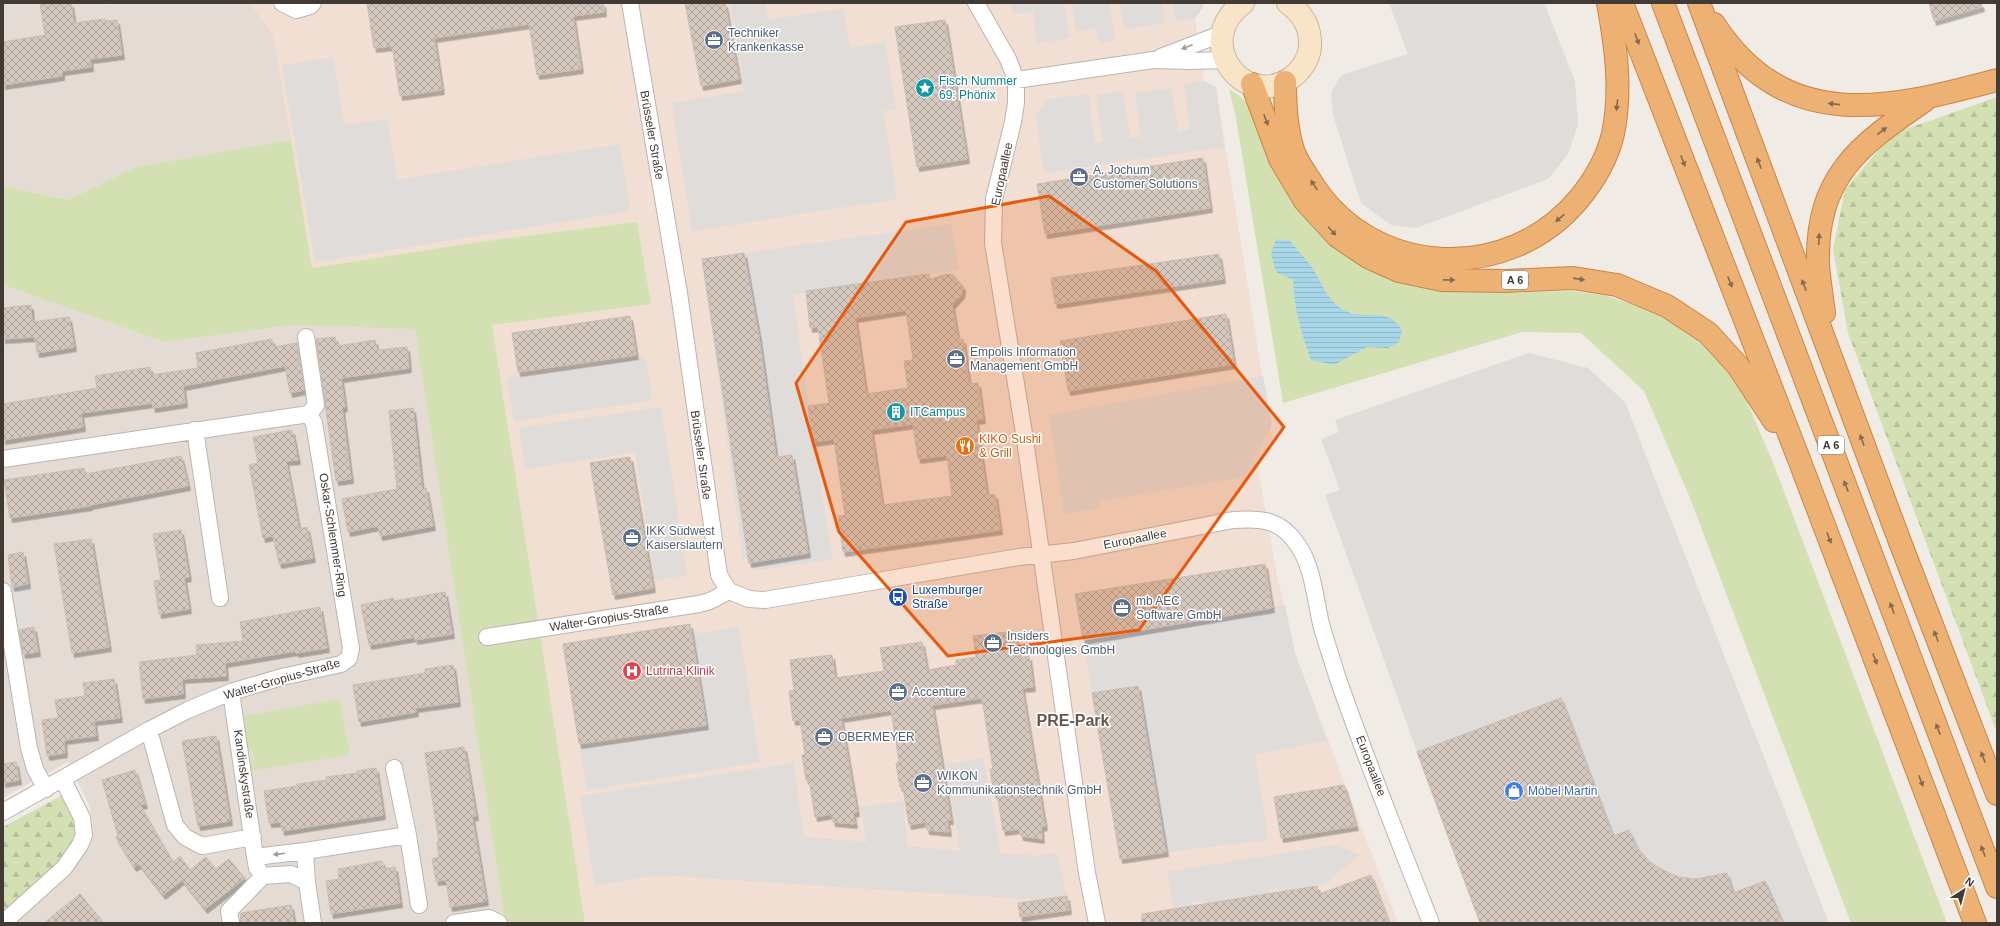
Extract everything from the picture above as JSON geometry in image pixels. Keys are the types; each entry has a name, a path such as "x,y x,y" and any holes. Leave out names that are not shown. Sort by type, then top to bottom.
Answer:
{"highway":[{"path":"1286,82 1287,120 1293,151 1324,201 1348,225 1386,247 1411,256 1455,260 1486,256 1533,238 1551,226 1570,210 1588,188 1602,163 1612,135 1618,101 1618,66 1608,3"},
{"name":"A 6","path":"1622,3 1800,462 1975,923"},
{"name":"A 6","path":"1663,3 1997,888"},
{"path":"1700,3 1722,36 1741,57 1771,82 1799,97 1817,102 1851,106 1928,99 1997,80"},
{"path":"1700,3 1903,550 1997,794"},
{"name":"A 6","path":"1252,84 1280,159 1305,201 1337,236 1368,257 1399,271 1442,280 1506,281 1573,278 1617,284 1667,306 1708,333 1738,366 1800,462"},
{"path":"1828,348 1818,266 1820,230 1828,197 1835,181 1857,152 1895,121 1928,99"}],"main road":[{"path":"1243,3 1233,10 1225,21 1221,34 1221,47 1225,60 1231,70 1240,78 1252,84 1263,86 1286,82 1297,74 1305,63 1310,50 1310,37 1306,22 1298,10 1288,3"}],"street":[{"path":"282,3 296,10 310,6 314,3"},
{"name":"Brüsseler Straße","path":"630,3 679,292 719,575 729,591"},
{"name":"Europaallee","path":"976,3 1008,59 1016,80 1016,103 1013,122 994,198 993,243 1041,554 1074,551 1233,520 1252,518 1267,520 1286,530 1298,544 1308,565 1322,627 1338,677 1431,923"},
{"path":"1153,60 1221,34"},
{"path":"1016,80 1153,60 1225,60"},
{"path":"3,459 309,414 316,405 306,337"},
{"name":"Oskar-Schlemmer-Ring","path":"309,414 314,423 351,648 349,658"},
{"path":"195,430 220,598"},
{"path":"729,591 749,599 765,600 1041,554 1085,857 1097,923"},
{"path":"3,591 29,748 35,769 46,789"},
{"name":"Walter-Gropius-Straße","path":"487,637 700,604 710,601 729,591"},
{"name":"Walter-Gropius-Straße","path":"3,812 63,780 149,730 188,710 231,692 282,677 341,664 349,658"},
{"name":"Kandinskystraße","path":"231,692 257,868 263,876"},
{"path":"149,730 175,825 185,837 202,846 253,837"},
{"path":"394,768 408,834 419,905"},
{"path":"3,923 64,868 80,845 84,834 82,818 63,780"},
{"path":"256,857 408,834"},
{"path":"305,850 312,923"},
{"path":"231,923 229,911 263,876 291,874 307,882"},
{"path":"454,923 489,918 499,923"}],"highlighted area":[{"path":"1049,196 1156,271 1284,427 1139,630 948,656 839,532 796,383 906,222"}],"shaded area":[{"path":"3,3 106,3 106,5 120,3 250,3 273,35 291,140 137,167 68,200 3,186"},
{"name":"PRE-Park","path":"250,3 1203,3 1203,8 1195,18 1204,81 1216,87 1272,437 1258,469 1277,575 1295,653 1398,923 585,923 491,325 651,304 637,222 479,242 312,268 273,36"},
{"path":"730,3 765,3 768,20 843,8 850,48 885,42 896,109 883,111 897,199 692,231 672,103 744,91"},
{"path":"1011,3 1064,3 1069,38 1037,43 1033,11 1013,14"},
{"path":"1072,3 1109,3 1115,40 1099,43 1096,28 1076,31"},
{"path":"1120,3 1162,3 1165,23 1124,29"},
{"path":"1173,3 1203,3 1203,8 1195,18 1176,21"},
{"path":"1389,3 1544,3 1575,81 1578,124 1568,154 1548,179 1416,228 1391,225 1361,203 1333,115 1331,93 1341,75 1408,54"},
{"path":"333,57 344,125 387,119 397,180 619,144 630,211 315,262 282,65"},
{"path":"1204,81 1216,87 1224,147 1044,173 1036,115 1049,99 1088,94 1095,143 1103,141 1096,95 1123,92 1130,139 1141,137 1135,93 1171,88 1178,132 1190,130 1184,84"},
{"path":"951,224 959,270 793,294 813,442 833,559 758,570 743,557 702,259"},
{"path":"3,285 164,342 295,325 415,328 505,923 14,923 72,871 87,846 91,834 92,821 90,807 68,762 3,798"},
{"path":"1529,353 1588,368 1625,402 1829,923 1783,923 1765,881 1733,893 1696,879 1679,877 1663,870 1650,862 1637,847 1629,830 1613,836 1561,698 1417,752 1325,495 1340,490 1321,439 1339,432 1335,420"},
{"path":"645,357 652,400 514,421 507,378"},
{"path":"1263,376 1272,424 1244,477 1099,501 1100,508 1064,514 1049,415"},
{"path":"661,407 687,575 655,580 635,452 525,469 519,428"},
{"path":"28,584 34,627 19,630 12,587"},
{"path":"1285,605 1295,653 1327,741 1255,754 1268,840 1166,852 1139,686 1092,693 1083,640 1120,634 1121,638 1130,637 1129,631 1220,617 1221,620 1230,619 1230,614"},
{"path":"738,627 760,762 587,790 580,748 708,727 693,634"},
{"path":"983,758 1001,853 1036,856 1057,853 1067,896 1041,900 658,875 595,886 580,796 793,763 804,837 867,842 861,807 903,801 907,846 960,851 946,764"},
{"path":"1334,845 1360,855 1325,883 1279,892 1278,888 1269,889 1270,894 1203,905 1202,900 1192,902 1192,907 1174,909 1167,872"}],"green space":[{"path":"1229,89 1243,99 1402,282 1453,291 1506,293 1571,291 1604,295 1652,311 1707,344 1739,383 1774,465 1947,923 1851,923 1690,498 1644,391 1581,333 1522,332 1283,403 1236,118"},
{"path":"1997,97 1997,733 1848,333 1833,249 1845,190 1892,134"},
{"path":"291,140 312,268 479,242 637,222 651,304 492,325 585,923 505,923 415,329 295,325 164,342 3,285 3,186 68,200 136,167"},
{"path":"340,699 350,755 251,771 250,763 255,759 251,749 248,750 243,716"},
{"path":"61,796 67,798 77,820 78,827 76,838 60,862 3,913 3,827"}],"water":[{"path":"1276,239 1290,241 1312,267 1331,299 1341,309 1356,314 1385,316 1397,323 1402,331 1399,342 1388,348 1367,347 1334,365 1311,360 1299,321 1293,280 1276,272 1271,254"}],"building":[{"path":"40,3 71,3 74,23 105,19 105,21 117,20 122,55 90,59 91,67 62,71 62,76 3,85 3,42 45,35"},
{"path":"367,3 603,3 604,12 573,16 581,69 537,75 529,24 434,38 442,90 400,96 392,46 374,48"},
{"path":"685,3 725,3 739,79 701,86"},
{"path":"1929,3 1981,3 1982,7 1934,21"},
{"path":"945,20 967,159 917,167 895,27"},
{"path":"1203,158 1210,208 1045,234 1037,184"},
{"path":"744,253 759,337 776,457 792,455 808,553 749,563 702,259"},
{"path":"1219,254 1223,279 1055,304 1051,278"},
{"name":"ITCampus","path":"929,274 929,280 946,274 953,275 963,286 962,294 952,305 958,340 963,339 969,384 978,383 983,419 976,420 987,495 995,494 1000,530 843,552 838,516 845,515 834,439 813,442 808,406 829,403 818,327 810,328 806,291","holes":["906,310 913,360 904,361 908,388 866,394 855,318","913,424 918,459 947,455 952,496 882,505 871,430"]},
{"path":"31,305 32,322 69,317 74,347 37,353 35,337 3,339 3,308"},
{"path":"1226,314 1234,364 1068,391 1060,341"},
{"path":"630,316 636,355 518,372 512,333"},
{"path":"335,337 337,346 375,340 377,350 407,347 409,368 341,378 345,407 342,408 351,479 336,481 316,339"},
{"path":"272,339 273,347 297,343 304,390 290,393 285,366 183,386 185,403 153,408 152,403 81,413 83,427 3,440 3,404 97,388 95,376 150,367 151,375 198,368 196,353"},
{"path":"413,408 422,489 426,488 433,526 380,536 378,526 348,532 342,499 397,489 389,411"},
{"path":"292,430 298,460 286,461 299,529 307,527 313,558 279,564 273,536 263,538 249,465 258,463 253,437"},
{"path":"181,456 188,486 90,506 10,518 4,480 84,468 85,474"},
{"path":"630,457 653,588 613,595 590,463"},
{"path":"181,530 189,577 184,578 189,609 159,614 154,581 161,580 153,534"},
{"path":"91,539 109,647 72,653 54,544"},
{"path":"23,552 28,584 12,587 8,555"},
{"path":"1265,564 1272,608 1083,640 1075,594"},
{"path":"445,592 452,634 415,640 415,637 369,645 361,605 393,598 394,601"},
{"path":"320,607 327,648 296,653 296,651 225,663 226,676 182,679 183,694 143,699 139,662 197,655 196,645 243,641 240,622"},
{"name":"Lutrina Klinik","path":"690,624 706,725 579,744 563,644"},
{"path":"34,627 38,652 23,654 19,630"},
{"path":"1015,631 1019,658 1029,656 1033,687 1022,688 1045,826 1041,827 1042,839 1021,836 1019,829 1003,831 997,793 994,794 990,769 993,769 982,698 932,705 951,820 947,820 949,832 927,830 926,822 909,825 903,787 900,787 896,763 899,762 891,710 841,718 857,812 853,813 855,824 833,822 832,814 815,817 809,779 806,780 802,755 805,755 800,720 793,721 789,691 794,690 790,660 832,655 835,678 884,671 880,648 922,642 927,670 956,665 956,660 976,657 973,636"},
{"path":"453,665 458,702 415,708 416,712 359,722 353,685 425,673 425,669"},
{"path":"114,679 120,718 94,721 96,736 64,740 65,753 47,756 42,720 58,718 55,700 85,696 83,683"},
{"path":"1138,686 1166,852 1120,859 1092,693"},
{"name":"Möbel Martin","path":"1561,698 1613,836 1629,830 1637,847 1650,862 1679,877 1696,879 1727,873 1733,893 1765,881 1783,923 1480,923 1417,752"},
{"path":"216,736 230,821 198,826 182,741"},
{"path":"464,747 476,816 472,816 486,901 450,907 446,880 436,881 432,859 439,857 437,842 439,842 425,753"},
{"path":"16,762 19,780 3,783 3,764"},
{"path":"376,768 383,815 282,831 281,822 269,823 264,791 297,786 297,784 327,780 326,777 358,773 357,771"},
{"path":"135,770 145,804 140,805 173,862 180,856 190,870 206,857 216,869 229,859 245,878 205,909 182,880 163,895 139,864 134,867 116,838 118,836 102,780"},
{"path":"1344,785 1356,826 1281,838 1274,797"},
{"path":"382,861 383,869 395,867 400,903 331,914 326,881 339,879 338,869"},
{"path":"1371,875 1389,923 1142,923 1142,914 1317,886 1319,894"},
{"path":"80,894 104,923 44,923 66,905"},
{"path":"1067,896 1069,910 1020,917 1018,903"},
{"path":"291,905 294,923 240,923 241,913"}],"place":[{"name":"Techniker Krankenkasse","path":"714,40"},
{"name":"Fisch Nummer 69: Phönix","path":"925,88"},
{"name":"A. Jochum Customer Solutions","path":"1079,177"},
{"name":"Empolis Information Management GmbH","path":"956,359"},
{"name":"ITCampus","path":"896,412"},
{"name":"KIKO Sushi & Grill","path":"965,446"},
{"name":"IKK Südwest Kaiserslautern","path":"632,538"},
{"name":"Luxemburger Straße","path":"898,597"},
{"name":"mb AEC Software GmbH","path":"1122,608"},
{"name":"Insiders Technologies GmbH","path":"993,643"},
{"name":"Lutrina Klinik","path":"632,671"},
{"name":"Accenture","path":"898,692"},
{"name":"OBERMEYER","path":"824,737"},
{"name":"WIKON Kommunikationstechnik GmbH","path":"923,783"},
{"name":"Möbel Martin","path":"1514,791"}],"district":[{"name":"PRE-Park","path":"1073,720"}]}
